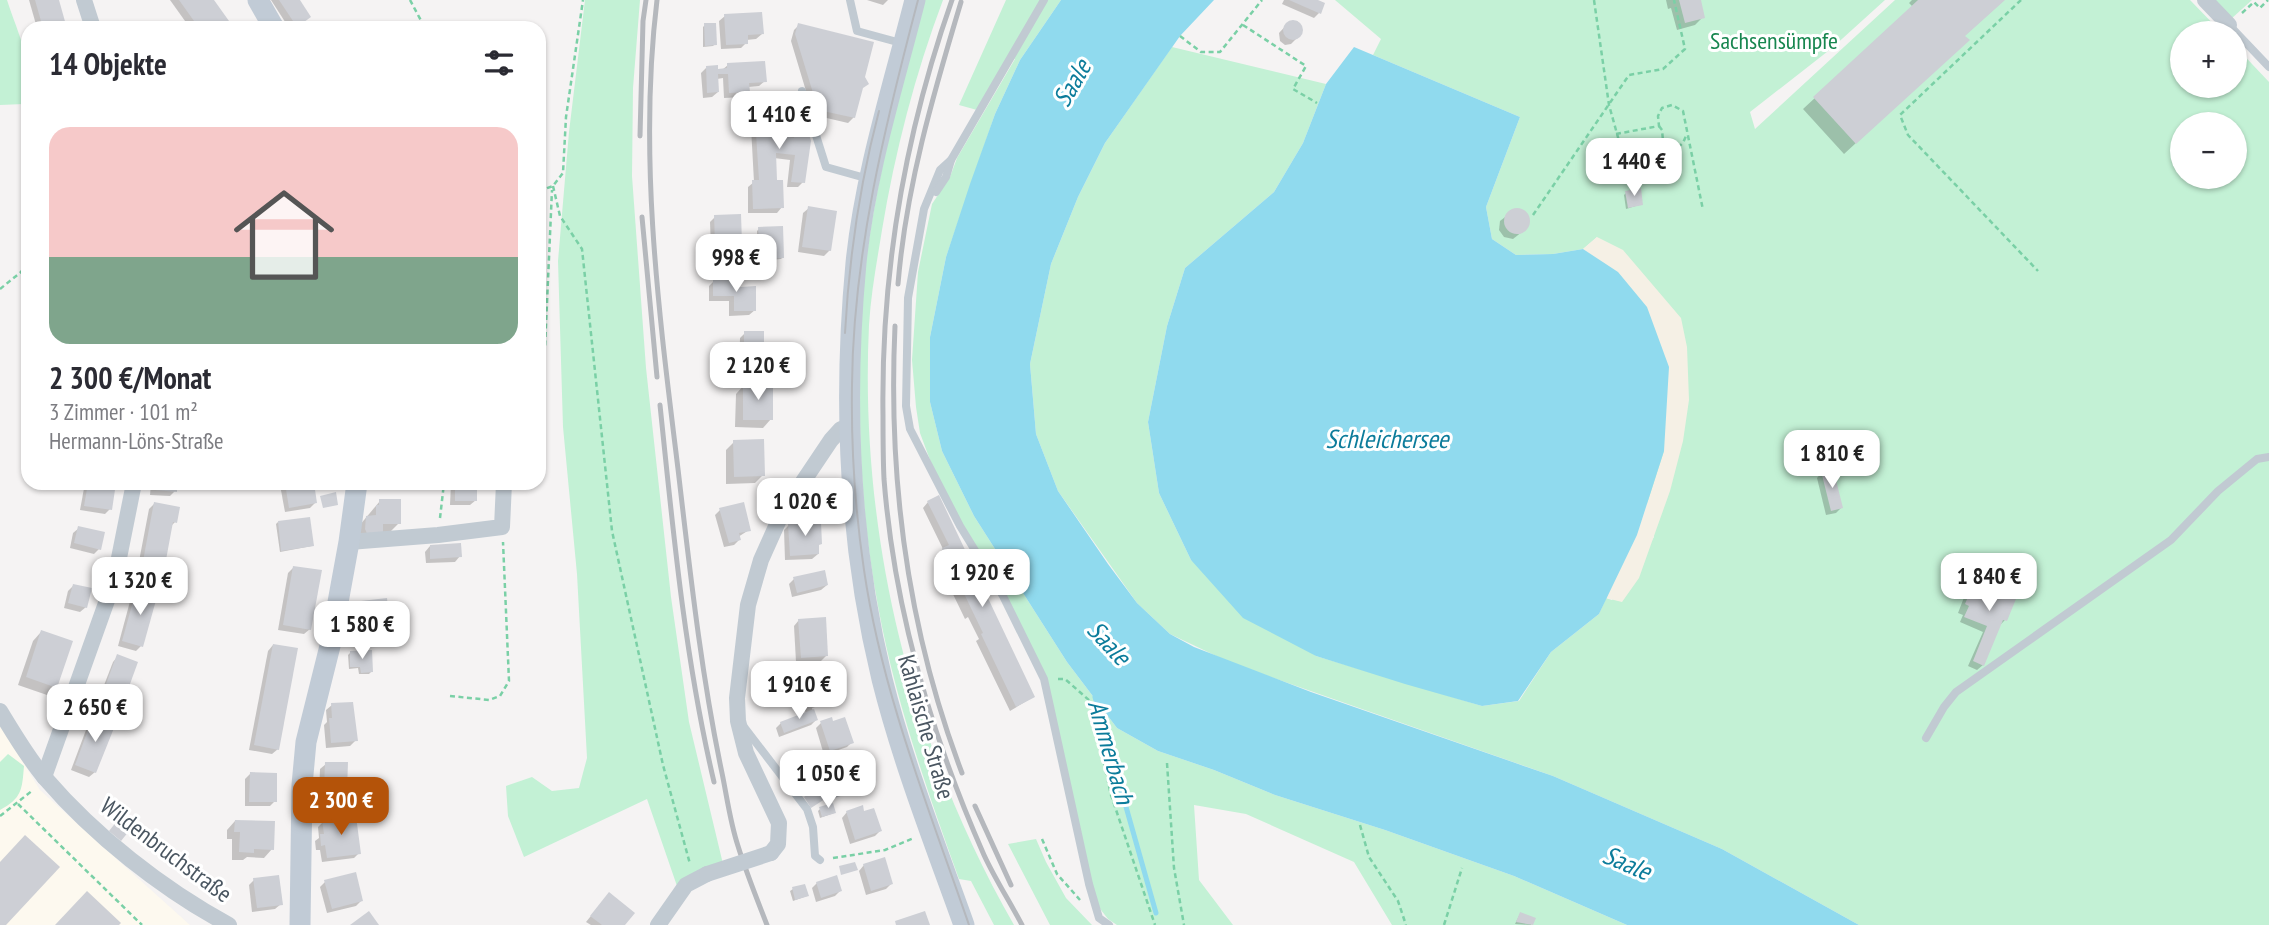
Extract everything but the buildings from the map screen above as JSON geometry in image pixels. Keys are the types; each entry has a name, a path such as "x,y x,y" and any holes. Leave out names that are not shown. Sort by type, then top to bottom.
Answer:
{"main road":[{"path":"258,0 270,21"},
{"name":"Kahlaische Straße","path":"915,0 869,179 856,262 848,374 852,495 864,590 882,679 906,763 964,925"},
{"path":"300,925 302,785 306,742 330,646 356,490"}],"street":[{"path":"84,0 91,21"},
{"path":"2205,0 2225,21"},
{"path":"658,925 681,891 700,877 771,853 778,844 779,824 746,753 738,721 737,698 751,590 782,513 836,433 849,427"},
{"path":"44,777 115,578 133,490"},
{"path":"349,542 502,527 504,490"},
{"name":"Wildenbruchstraße","path":"0,711 44,777 104,837 194,906 229,925"}],"lane":[{"path":"850,0 857,31 904,44"},
{"path":"1044,0 951,160 946,177 924,208 908,298 906,406 910,429 960,526 1003,596 1044,679 1098,918 1109,925"},
{"path":"2247,44 2269,67"},
{"path":"802,91 826,167 869,179"},
{"path":"1926,738 1956,692 2171,540 2218,491 2257,459 2269,457"},
{"path":"738,721 807,809 813,827 816,856 820,860"}],"path":[{"path":"410,0 421,21"},
{"path":"546,188 552,186 563,173 566,117 583,0"},
{"path":"1180,36 1201,52 1220,52 1262,0"},
{"path":"1594,0 1609,105 1626,166"},
{"path":"1532,215 1629,75 1663,69 1685,49 1674,0"},
{"path":"2021,0 1900,115 1908,135 2038,271"},
{"path":"2239,21 2254,2 2260,8 2268,0"},
{"path":"1243,25 1306,66 1293,89 1317,103"},
{"path":"1687,135 1684,144 1677,148 1668,147 1663,141 1659,126 1658,116 1662,108 1672,105 1683,111 1703,210"},
{"path":"1616,134 1659,126"},
{"path":"546,325 552,186"},
{"path":"552,186 560,216 582,248 612,531 663,765 700,877"},
{"path":"0,289 21,272"},
{"path":"438,535 443,490"},
{"path":"450,696 489,700 500,696 509,681 502,527"},
{"path":"1044,679 1065,679 1090,701 1111,795 1155,925"},
{"path":"1167,763 1174,868 1184,925"},
{"path":"0,816 18,804 44,777"},
{"path":"18,804 142,925"},
{"path":"1360,825 1369,858 1398,901 1405,925"},
{"path":"820,860 885,850 930,832"},
{"path":"1042,839 1057,874 1098,918"},
{"path":"1444,925 1462,868"}],"shaded area":[{"path":"0,724 40,790 190,925 0,925"}],"green space":[{"path":"0,0 7,0 21,43 21,104 0,105"},
{"path":"585,0 640,0 633,88 632,176 646,368 671,597 689,722 723,864 677,886 647,799 524,857 508,816 506,786 532,777 552,791 579,788 587,758 577,574 563,427 558,261 569,132"},
{"path":"922,0 943,0 923,56 900,142 874,277 869,325 868,403 873,481 883,559 899,635 920,710 946,784 978,856 1014,925 994,925 971,881 959,879 893,676 873,579 866,524 860,413 860,326 865,267 886,152"},
{"path":"1006,0 1061,0 1020,60 995,114 946,257 930,337 930,402 942,451 974,516 1067,662 1117,728 1158,751 1275,795 1385,830 1514,876 1627,925 1392,925 1354,862 1246,814 1194,805 1199,880 1233,925 1117,925 1108,919 1094,901 1044,679 939,484 920,433 916,407 912,360 918,272 932,204 950,177 957,158 1015,59 1009,56 977,110 959,105"},
{"name":"Sachsensümpfe","path":"1335,0 1885,0 1832,48 1750,112 1755,129 1895,0 2190,0 2210,21 2170,21 2170,98 2247,98 2247,59 2269,82 2269,925 1859,925 1722,849 1553,776 1231,663 1170,634 1137,603 1058,491 1036,434 1030,364 1051,264 1078,197 1105,143 1172,47 1326,84 1303,143 1274,192 1185,268 1167,326 1148,422 1159,493 1191,560 1316,656 1482,706 1519,701 1551,652 1599,614 1606,598 1612,600 1654,537 1597,237 1583,249 1553,254 1516,255 1492,239 1486,207 1520,117 1373,55 1381,39"},
{"path":"2215,0 2252,0 2231,19"},
{"path":"8,754 24,766 22,781 17,797 0,810 0,762"},
{"path":"1036,839 1066,898 1092,925 1050,925 1008,844"}],"sand":[{"path":"1597,237 1623,250 1681,318 1687,347 1689,400 1683,441 1670,491 1639,578 1622,602 1606,598 1637,535 1664,451 1618,273 1583,249"}],"water":[{"name":"Saale","path":"1061,0 1214,0 1180,36 1105,143 1078,197 1051,264 1030,364 1036,434 1058,491 1137,603 1170,634 1194,647 1311,692 1553,776 1722,849 1859,925 1627,925 1514,876 1385,830 1275,795 1158,751 1117,728 1067,662 974,516 942,451 930,402 930,337 946,257 995,114 1020,60"},
{"name":"Schleichersee","path":"1354,47 1520,117 1486,207 1492,239 1516,255 1553,254 1583,249 1618,272 1647,307 1669,367 1664,451 1637,535 1599,614 1551,652 1518,701 1482,706 1405,684 1316,656 1243,618 1191,560 1159,493 1148,422 1167,326 1185,268 1274,192 1303,143 1326,84"}],"waterway":[{"name":"Ammerbach","path":"1095,697 1156,913"}],"tram line":[{"path":"918,0 883,142 858,288 852,385 854,478 864,570 882,661 908,750 969,925"},
{"path":"845,333 856,221 879,111"}],"railway":[{"path":"640,136 646,0"},
{"path":"657,0 652,59 650,176 658,294 671,411 708,698 735,837 767,925"},
{"path":"952,0 921,102 891,256 883,361 884,479 889,527 906,624 932,718 984,855 1022,925"},
{"path":"898,284 914,177 961,2"},
{"path":"642,217 657,377"},
{"path":"895,326 895,440 906,553 928,665 962,773"},
{"path":"660,405 688,642 714,782"},
{"path":"975,806 1011,885"}]}
